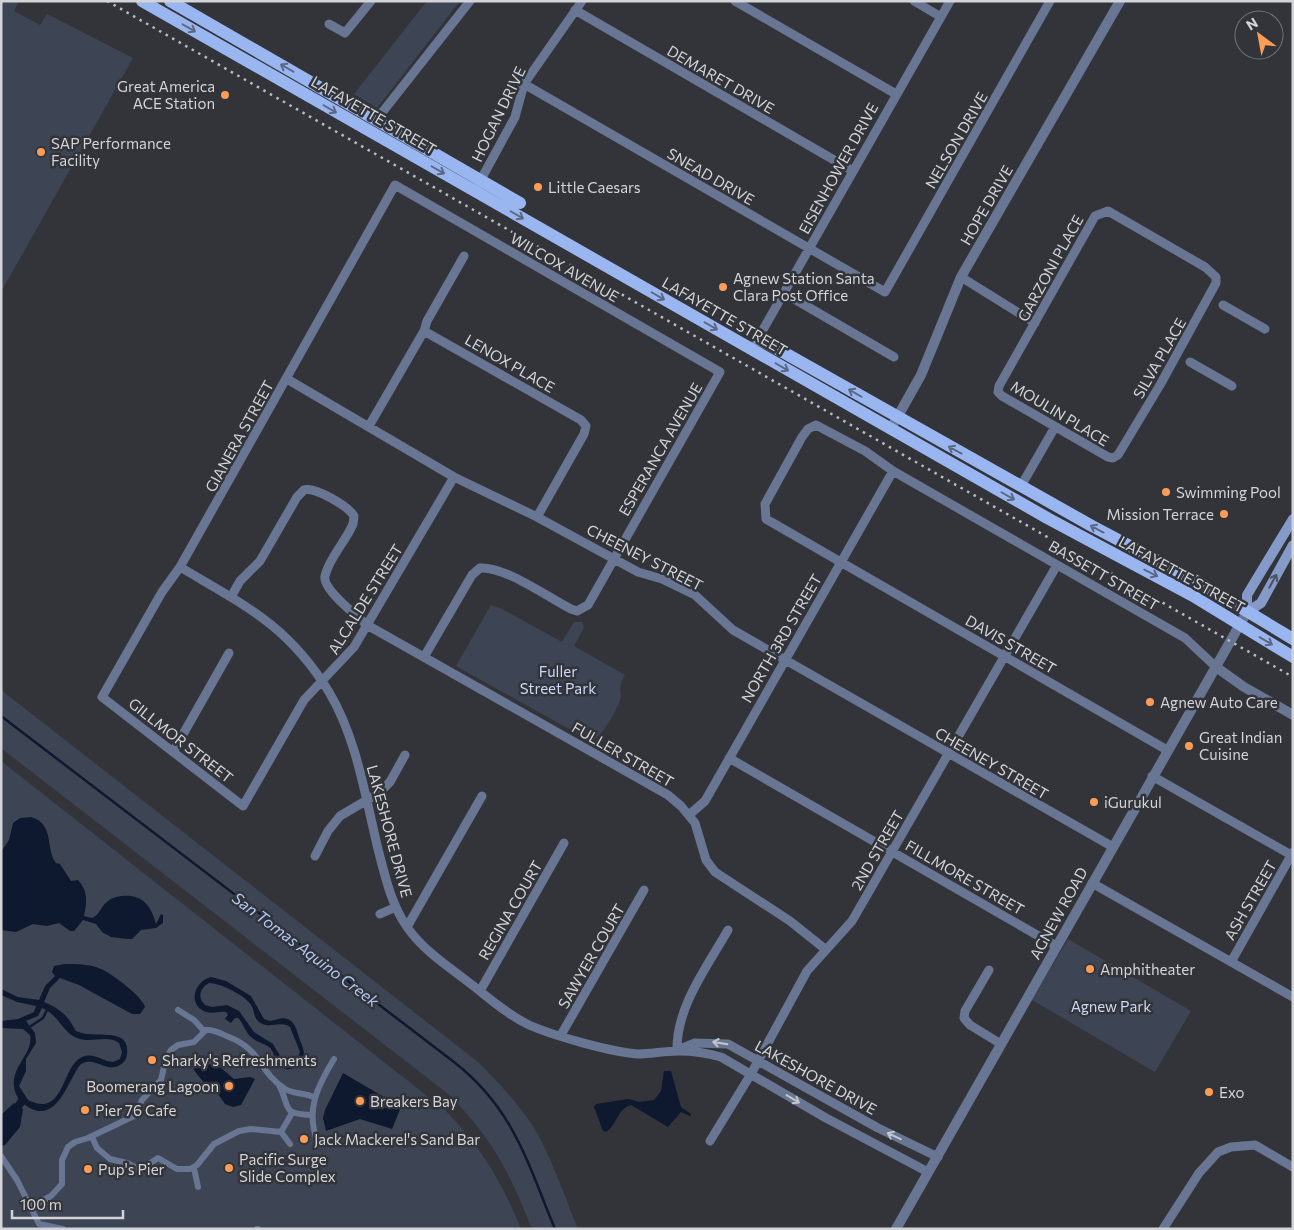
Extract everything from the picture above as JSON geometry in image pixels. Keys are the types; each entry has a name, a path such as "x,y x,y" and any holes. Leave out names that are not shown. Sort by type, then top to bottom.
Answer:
{"main road":[{"name":"LAFAYETTE STREET","path":"170,1 520,202"},
{"name":"LAFAYETTE STREET","path":"146,2 751,350 1071,531 1193,596 1293,657"},
{"name":"LAFAYETTE STREET","path":"758,338 1021,486 1200,582 1293,639"},
{"name":"AGNEW ROAD","path":"1247,612 1247,595 1293,519"},
{"name":"AGNEW ROAD","path":"1247,612 1261,603 1293,546"}],"street":[{"path":"329,24 345,33 371,1"},
{"path":"377,119 470,1"},
{"name":"HOGAN DRIVE","path":"474,191 515,117 524,84 582,1"},
{"path":"735,1 896,94"},
{"path":"914,1 941,17"},
{"name":"EISENHOWER DRIVE","path":"751,350 950,1"},
{"name":"NELSON DRIVE","path":"885,292 1050,1"},
{"name":"HOPE DRIVE","path":"891,429 921,375 961,277 1120,1"},
{"name":"DEMARET DRIVE","path":"575,10 852,171"},
{"name":"SNEAD DRIVE","path":"524,84 885,292"},
{"name":"WILCOX AVENUE","path":"395,185 720,372"},
{"name":"GIANERA STREET","path":"102,697 162,592 180,567 395,185"},
{"name":"GARZONI PLACE","path":"998,392 999,386 1095,216 1108,211 1205,268"},
{"path":"369,426 424,331 428,320 464,256"},
{"name":"SILVA PLACE","path":"1108,457 1113,458 1118,455 1213,291 1216,278 1205,268"},
{"path":"961,277 1035,323"},
{"path":"784,293 894,357"},
{"path":"1224,305 1265,329"},
{"name":"LENOX PLACE","path":"424,331 581,420 586,426 584,434 537,516"},
{"path":"1190,362 1232,386"},
{"name":"ESPERANCA AVENUE","path":"424,657 472,575 480,568 491,569 516,579 566,607 577,610 588,606 720,372"},
{"name":"CHEENEY STREET","path":"287,379 454,477 537,516 638,572 662,579 695,595 733,630 1113,847"},
{"name":"MOULIN PLACE","path":"998,392 1108,457"},
{"name":"BASSETT STREET","path":"841,561 766,519 765,514 765,504 802,437 808,429 816,425 865,451 893,471 1186,638 1216,667 1244,687 1293,715"},
{"path":"1021,486 1055,427"},
{"name":"NORTH 3RD STREET","path":"689,815 705,801 784,659 893,471"},
{"name":"ALCALDE STREET","path":"243,806 304,700 321,680 348,656 454,477"},
{"name":"FULLER STREET","path":"231,596 240,581 260,561 300,493 310,488 348,509 354,516 352,528 327,571 325,581 329,588 367,625 668,795 689,815 694,823 706,860 715,872 790,921 825,949"},
{"name":"DAVIS STREET","path":"841,561 1167,750"},
{"name":"2ND STREET","path":"710,1141 751,1074 807,971 852,921 1057,565"},
{"name":"LAKESHORE DRIVE","path":"180,567 256,611 301,654 321,680 348,732 386,881 396,907 407,927 432,955 521,1021 561,1035 629,1053 650,1054 677,1050 705,1052 721,1057 850,1132 928,1172"},
{"name":"AGNEW ROAD","path":"896,1229 1247,612"},
{"path":"172,752 229,653"},
{"name":"GILLMOR STREET","path":"102,697 243,806"},
{"path":"315,856 328,831 340,816 378,794 390,782 405,755"},
{"name":"FILLMORE STREET","path":"729,758 1056,946"},
{"path":"1152,776 1292,854"},
{"path":"407,927 482,796"},
{"name":"REGINA COURT","path":"480,991 564,843"},
{"name":"ASH STREET","path":"1231,962 1292,854"},
{"path":"1092,883 1293,997"},
{"name":"SAWYER COURT","path":"561,1035 644,890"},
{"path":"380,914 396,907"},
{"path":"677,1050 679,1022 728,930"},
{"path":"989,970 965,1011 964,1018 970,1025 1002,1044"},
{"path":"178,1010 194,1020 204,1031"},
{"path":"31,1207 51,1196 62,1186 62,1160 68,1146 92,1137 134,1116 142,1100 161,1080 166,1058 171,1050 178,1045 194,1042 204,1031 215,1030 242,1042 255,1055 267,1074 277,1082 293,1093 315,1098"},
{"name":"LAKESHORE DRIVE","path":"677,1050 695,1042 728,1044 878,1128 938,1157"},
{"path":"318,1143 311,1115 315,1098 334,1059"},
{"path":"277,1082 281,1089 283,1101 292,1113 311,1115"},
{"path":"281,1132 292,1113"},
{"path":"92,1137 97,1148 106,1155 119,1163 131,1165 138,1170 158,1158 177,1170 194,1168 214,1144 238,1131 251,1129 281,1132 290,1144"},
{"path":"1163,1229 1199,1173 1218,1152 1231,1148 1255,1145 1293,1167"},
{"path":"1,1156 39,1224 63,1229"},
{"path":"194,1168 198,1187"}],"green space":[{"name":"SAP Performance Facility","path":"1,1 19,1 14,11 40,25 47,14 133,58 1,292"},
{"path":"427,1 460,1 377,108 354,94"},
{"name":"Fuller Street Park","path":"491,605 502,609 562,642 574,622 582,622 584,628 574,646 625,675 620,687 621,697 618,705 599,736 591,741 456,666"},
{"path":"1,690 478,1062 507,1093 533,1126 552,1164 578,1229 532,1229 507,1172 488,1140 447,1093 1,748"},
{"path":"1,761 445,1110 480,1151 506,1196 521,1229 1,1229"},
{"name":"Agnew Park","path":"1068,939 1191,1011 1155,1072 1032,1000"}],"shaded area":[{"path":"31,817 39,820 47,831 56,863 60,864 71,881 78,880 84,888 86,901 84,916 92,918 110,900 115,897 128,896 140,899 148,906 156,924 161,914 163,915 163,923 156,928 141,930 132,939 111,937 102,932 96,924 83,920 74,931 70,931 59,923 47,926 33,924 16,932 1,930 1,852 9,840 13,823 20,818"},
{"path":"79,964 101,969 126,986 139,998 145,1007 140,1014 132,1014 79,985 60,978 50,988 44,1002 63,1013 75,1030 81,1033 116,1036 123,1039 127,1054 123,1063 118,1066 109,1067 91,1062 81,1064 59,1100 51,1108 43,1111 32,1109 20,1101 15,1091 14,1081 16,1073 28,1050 30,1035 23,1029 1,1028 1,1021 18,1019 34,1012 36,1006 17,1002 1,995 1,989 18,997 39,1000 45,986 55,976 52,972 54,966","holes":["42,1008 52,1014 67,1032 77,1038 82,1040 114,1040 119,1043 122,1052 120,1059 113,1062 94,1056 82,1057 75,1062 56,1097 49,1103 40,1104 28,1100 19,1086 26,1071 26,1059 36,1043 35,1033 26,1021 38,1016"]},
{"path":"211,977 226,981 251,996 264,1019 270,1021 283,1018 291,1021 303,1048 304,1060 302,1063 294,1068 284,1069 271,1049 251,1037 238,1018 235,1018 231,1023 225,1019 228,1015 226,1012 209,1013 200,1009 196,1004 195,993 200,983","holes":["209,983 232,990 248,1001 259,1022 267,1025 282,1024 290,1027 300,1052 297,1060 288,1063 283,1061 273,1044 254,1032 239,1011 227,1005 212,1007 205,1005 200,996 202,990"]},
{"name":"Boomerang Lagoon","path":"210,1064 221,1068 234,1079 250,1077 255,1079 241,1105 233,1107 225,1104 216,1091 205,1084 193,1069"},
{"path":"664,1071 671,1071 681,1107 691,1114 690,1116 681,1112 668,1127 631,1105 620,1113 610,1129 606,1132 603,1131 594,1107 596,1104 628,1099 640,1102 654,1100 661,1091"},
{"name":"Breakers Bay","path":"343,1073 401,1107 392,1129 360,1119 326,1131 323,1118 325,1110"},
{"path":"14,1103 23,1109 20,1127 5,1145 1,1146 1,1115"}],"waterway":[{"name":"San Tomas Aquino Creek","path":"1,716 454,1062 474,1080 491,1098 516,1138 527,1159 555,1229"},
{"path":"31,1026 43,1018 47,1010"}],"railway":[{"path":"107,1 1293,677"}],"place":[{"name":"Great America ACE Station","path":"225,95"},
{"name":"SAP Performance Facility","path":"41,152"},
{"name":"Little Caesars","path":"538,187"},
{"name":"Agnew Station Santa Clara Post Office","path":"723,287"},
{"name":"Swimming Pool","path":"1166,492"},
{"name":"Mission Terrace","path":"1224,514"},
{"name":"Agnew Auto Care","path":"1150,702"},
{"name":"Great Indian Cuisine","path":"1189,746"},
{"name":"iGurukul","path":"1094,802"},
{"name":"Amphitheater","path":"1090,969"},
{"name":"Sharky's Refreshments","path":"152,1060"},
{"name":"Boomerang Lagoon","path":"229,1086"},
{"name":"Exo","path":"1209,1092"},
{"name":"Breakers Bay","path":"360,1101"},
{"name":"Pier 76 Cafe","path":"85,1110"},
{"name":"Jack Mackerel's Sand Bar","path":"304,1139"},
{"name":"Pacific Surge Slide Complex","path":"229,1168"},
{"name":"Pup's Pier","path":"88,1169"}]}
